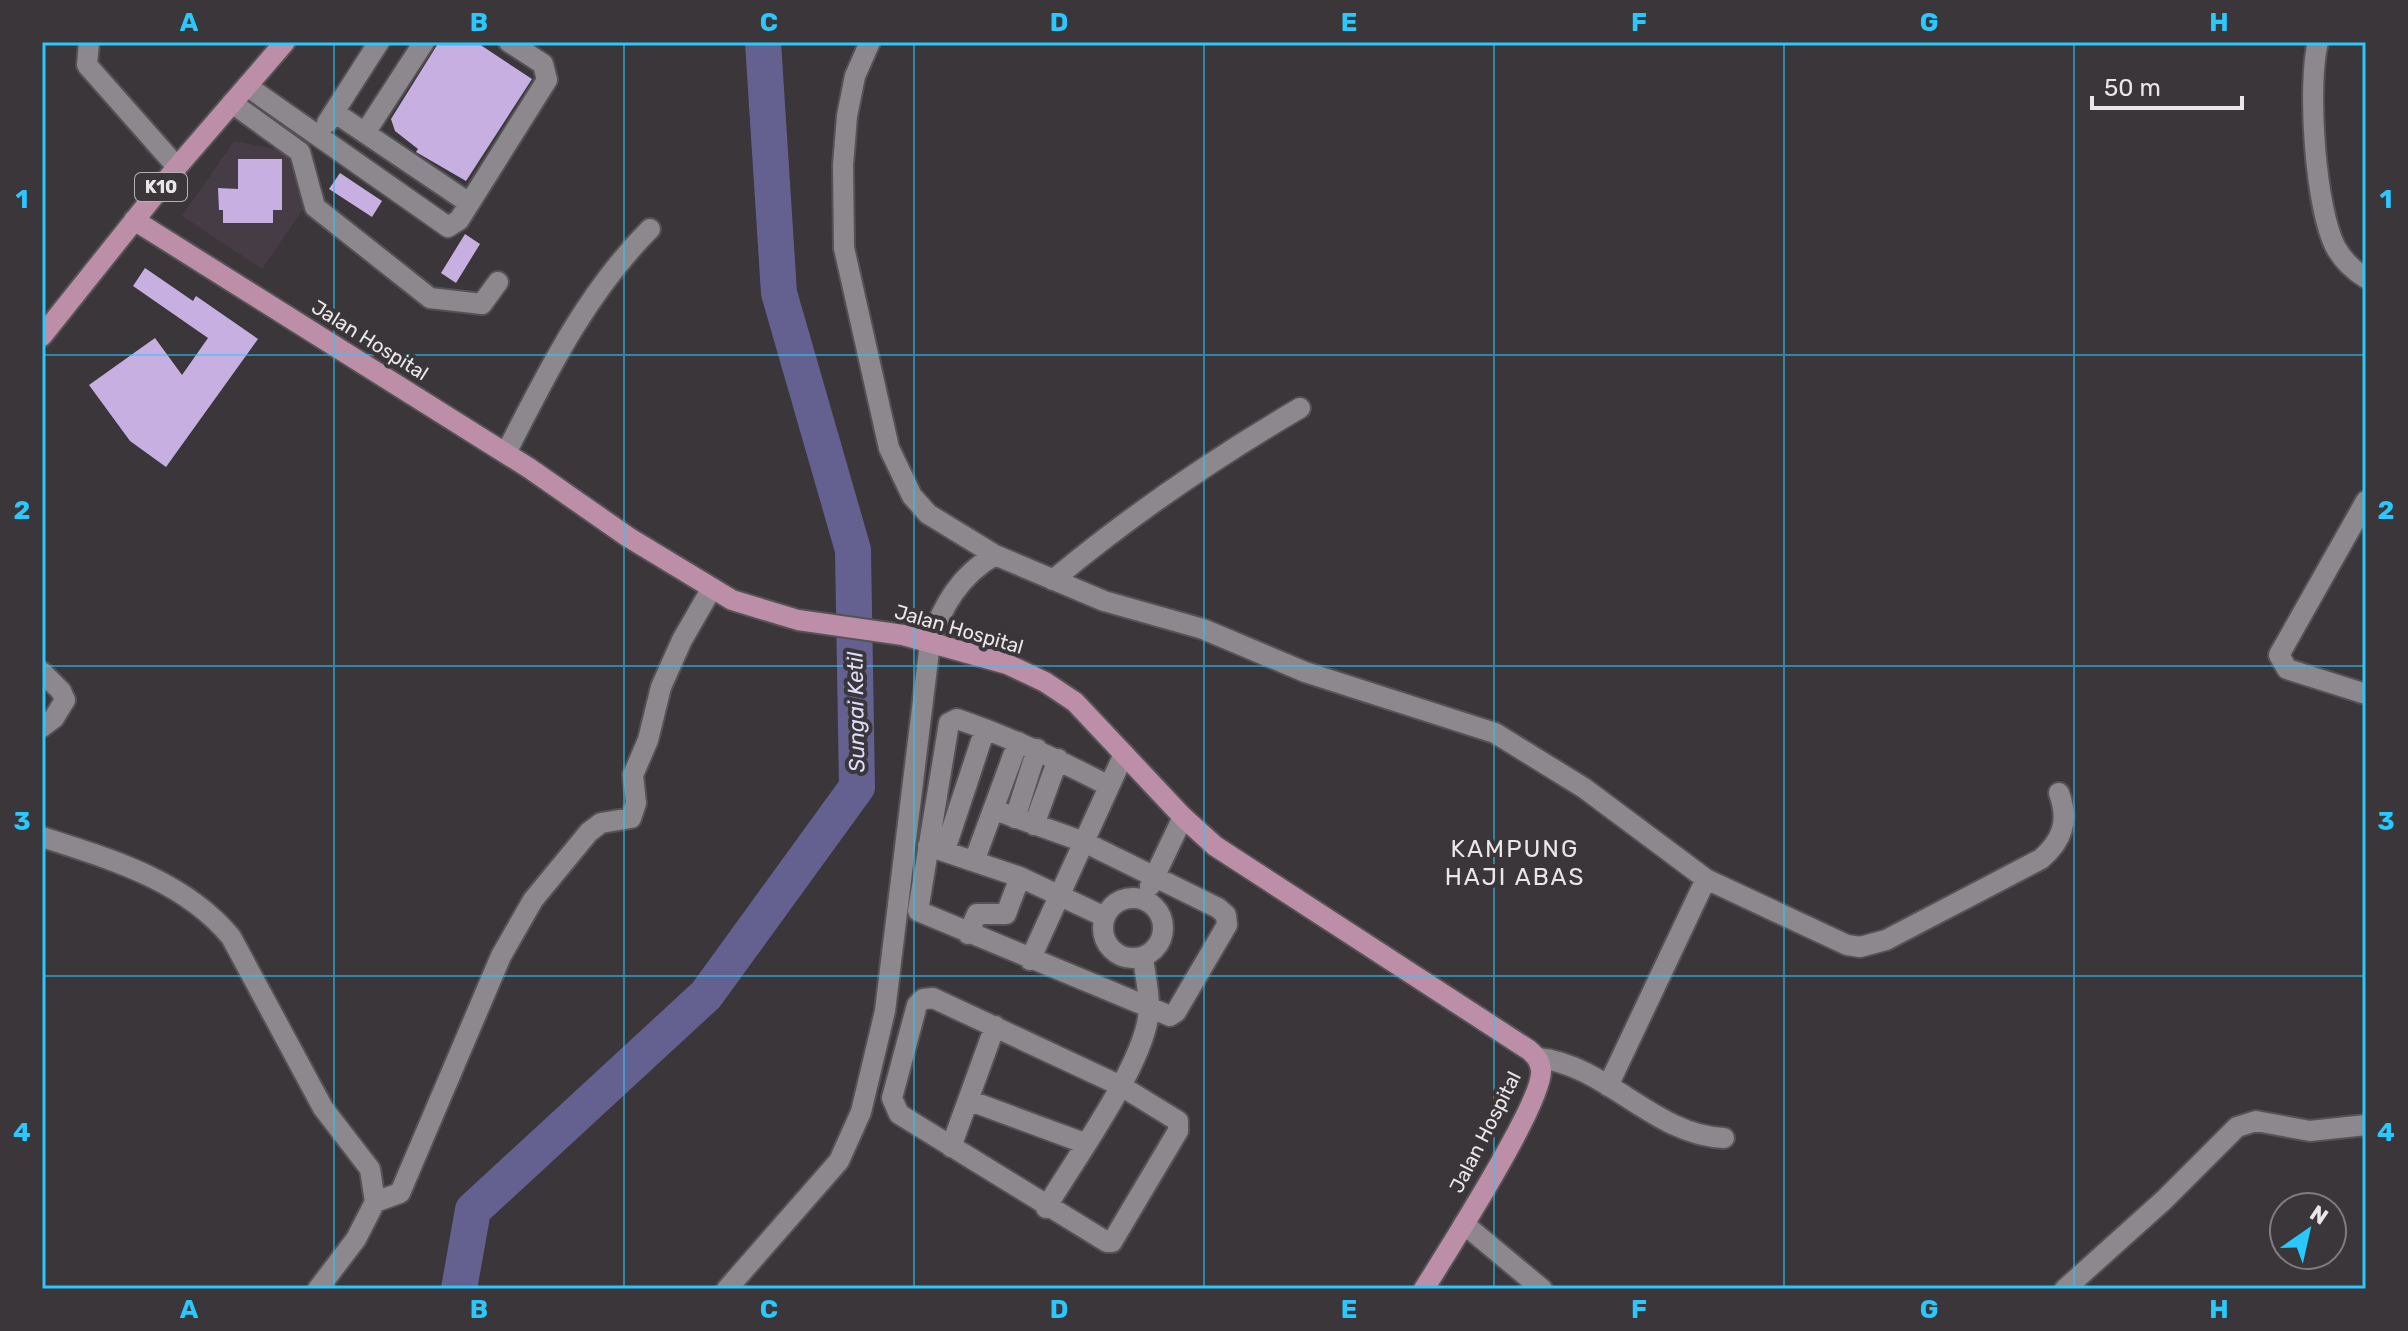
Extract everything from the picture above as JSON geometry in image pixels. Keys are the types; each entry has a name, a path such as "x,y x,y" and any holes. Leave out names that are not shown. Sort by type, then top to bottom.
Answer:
{"main road":[{"name":"K10","path":"42,336 177,167 285,42"},
{"name":"Jalan Hospital","path":"134,220 506,453 628,537 712,588 760,610 798,620 903,635 1007,664 1045,682 1075,702 1183,817 1215,846 1517,1041 1538,1058 1542,1071 1535,1095 1464,1224 1424,1289"}],"street":[{"path":"89,42 87,65 177,167"},
{"path":"318,137 379,42"},
{"path":"365,133 424,42"},
{"path":"247,86 441,225 453,225 547,80 543,64 509,42"},
{"path":"870,42 855,76 847,116 843,165 847,263 880,415 898,471 912,496 928,514 995,555 1104,601 1203,629 1305,672 1495,733 1584,788 1706,879 1847,945 1872,945 2041,859 2057,843 2064,826 2066,816 2059,793"},
{"path":"2318,42 2312,62 2313,132 2330,233 2350,265 2366,278"},
{"path":"232,103 300,152 315,207 430,298 482,304 498,282"},
{"path":"334,112 469,203"},
{"path":"506,453 547,371 588,304 613,266 650,229"},
{"path":"1053,580 1108,534 1182,481 1300,408"},
{"path":"2366,501 2279,655 2287,669 2366,694"},
{"path":"727,1289 839,1161 861,1112 885,1011 930,643 939,617 962,581 978,564 995,555"},
{"path":"375,1202 400,1193 501,956 533,900 589,832 601,823 631,818 635,811 633,775 648,740 661,687 712,588"},
{"path":"42,672 65,700 54,718 42,727"},
{"path":"936,848 949,723 957,719 1028,745 1109,786"},
{"path":"985,729 936,848 918,911 1149,1009 1165,1015 1176,1012 1227,925 1226,915 1218,908 1084,842 995,810"},
{"path":"975,859 995,810 1028,745"},
{"path":"1024,822 1028,745"},
{"path":"1030,960 1124,754"},
{"path":"1024,822 1058,759"},
{"path":"1143,899 1183,817"},
{"path":"42,837 110,858 149,875 215,917 231,937 323,1108 370,1169 375,1202 356,1239 318,1289"},
{"path":"936,848 1020,877 1105,917"},
{"path":"968,934 977,914 1006,914 1020,877"},
{"path":"1608,1086 1706,879"},
{"path":"1143,899 1161,915 1164,928 1154,950 1143,957 1117,953 1107,943 1103,930 1105,917 1120,900 1143,899"},
{"path":"1046,1208 1121,1086 1141,1040 1149,1009 1143,957"},
{"path":"933,998 1121,1086 1174,1117 1179,1124 1119,1234 1107,1242 1046,1208 899,1114 892,1098 917,1005 923,999 933,998"},
{"path":"951,1147 995,1026"},
{"path":"1538,1058 1566,1063 1673,1126 1706,1137 1724,1138"},
{"path":"968,1100 1084,1143"},
{"path":"2065,1289 2164,1200 2237,1127 2256,1121 2310,1131 2366,1125"},
{"path":"1464,1224 1542,1289"}],"shaded area":[{"path":"234,141 289,151 304,208 262,269 182,216"}],"building":[{"path":"439,42 476,42 532,79 466,181 416,152 418,149 395,131 391,119"},
{"path":"238,159 282,159 282,210 273,210 273,223 223,223 218,188 238,189"},
{"path":"340,173 382,201 372,217 329,189"},
{"path":"465,234 480,244 456,283 441,273"},
{"path":"145,268 193,301 196,296 258,339 166,467 130,441 89,385 155,338 182,375 208,338 133,286"}],"waterway":[{"name":"Sungai Ketil","path":"459,1289 473,1210 706,995 857,787 853,550 779,293 763,42"}],"district":[{"name":"KAMPUNG HAJI ABAS","path":"1515,863"}]}
